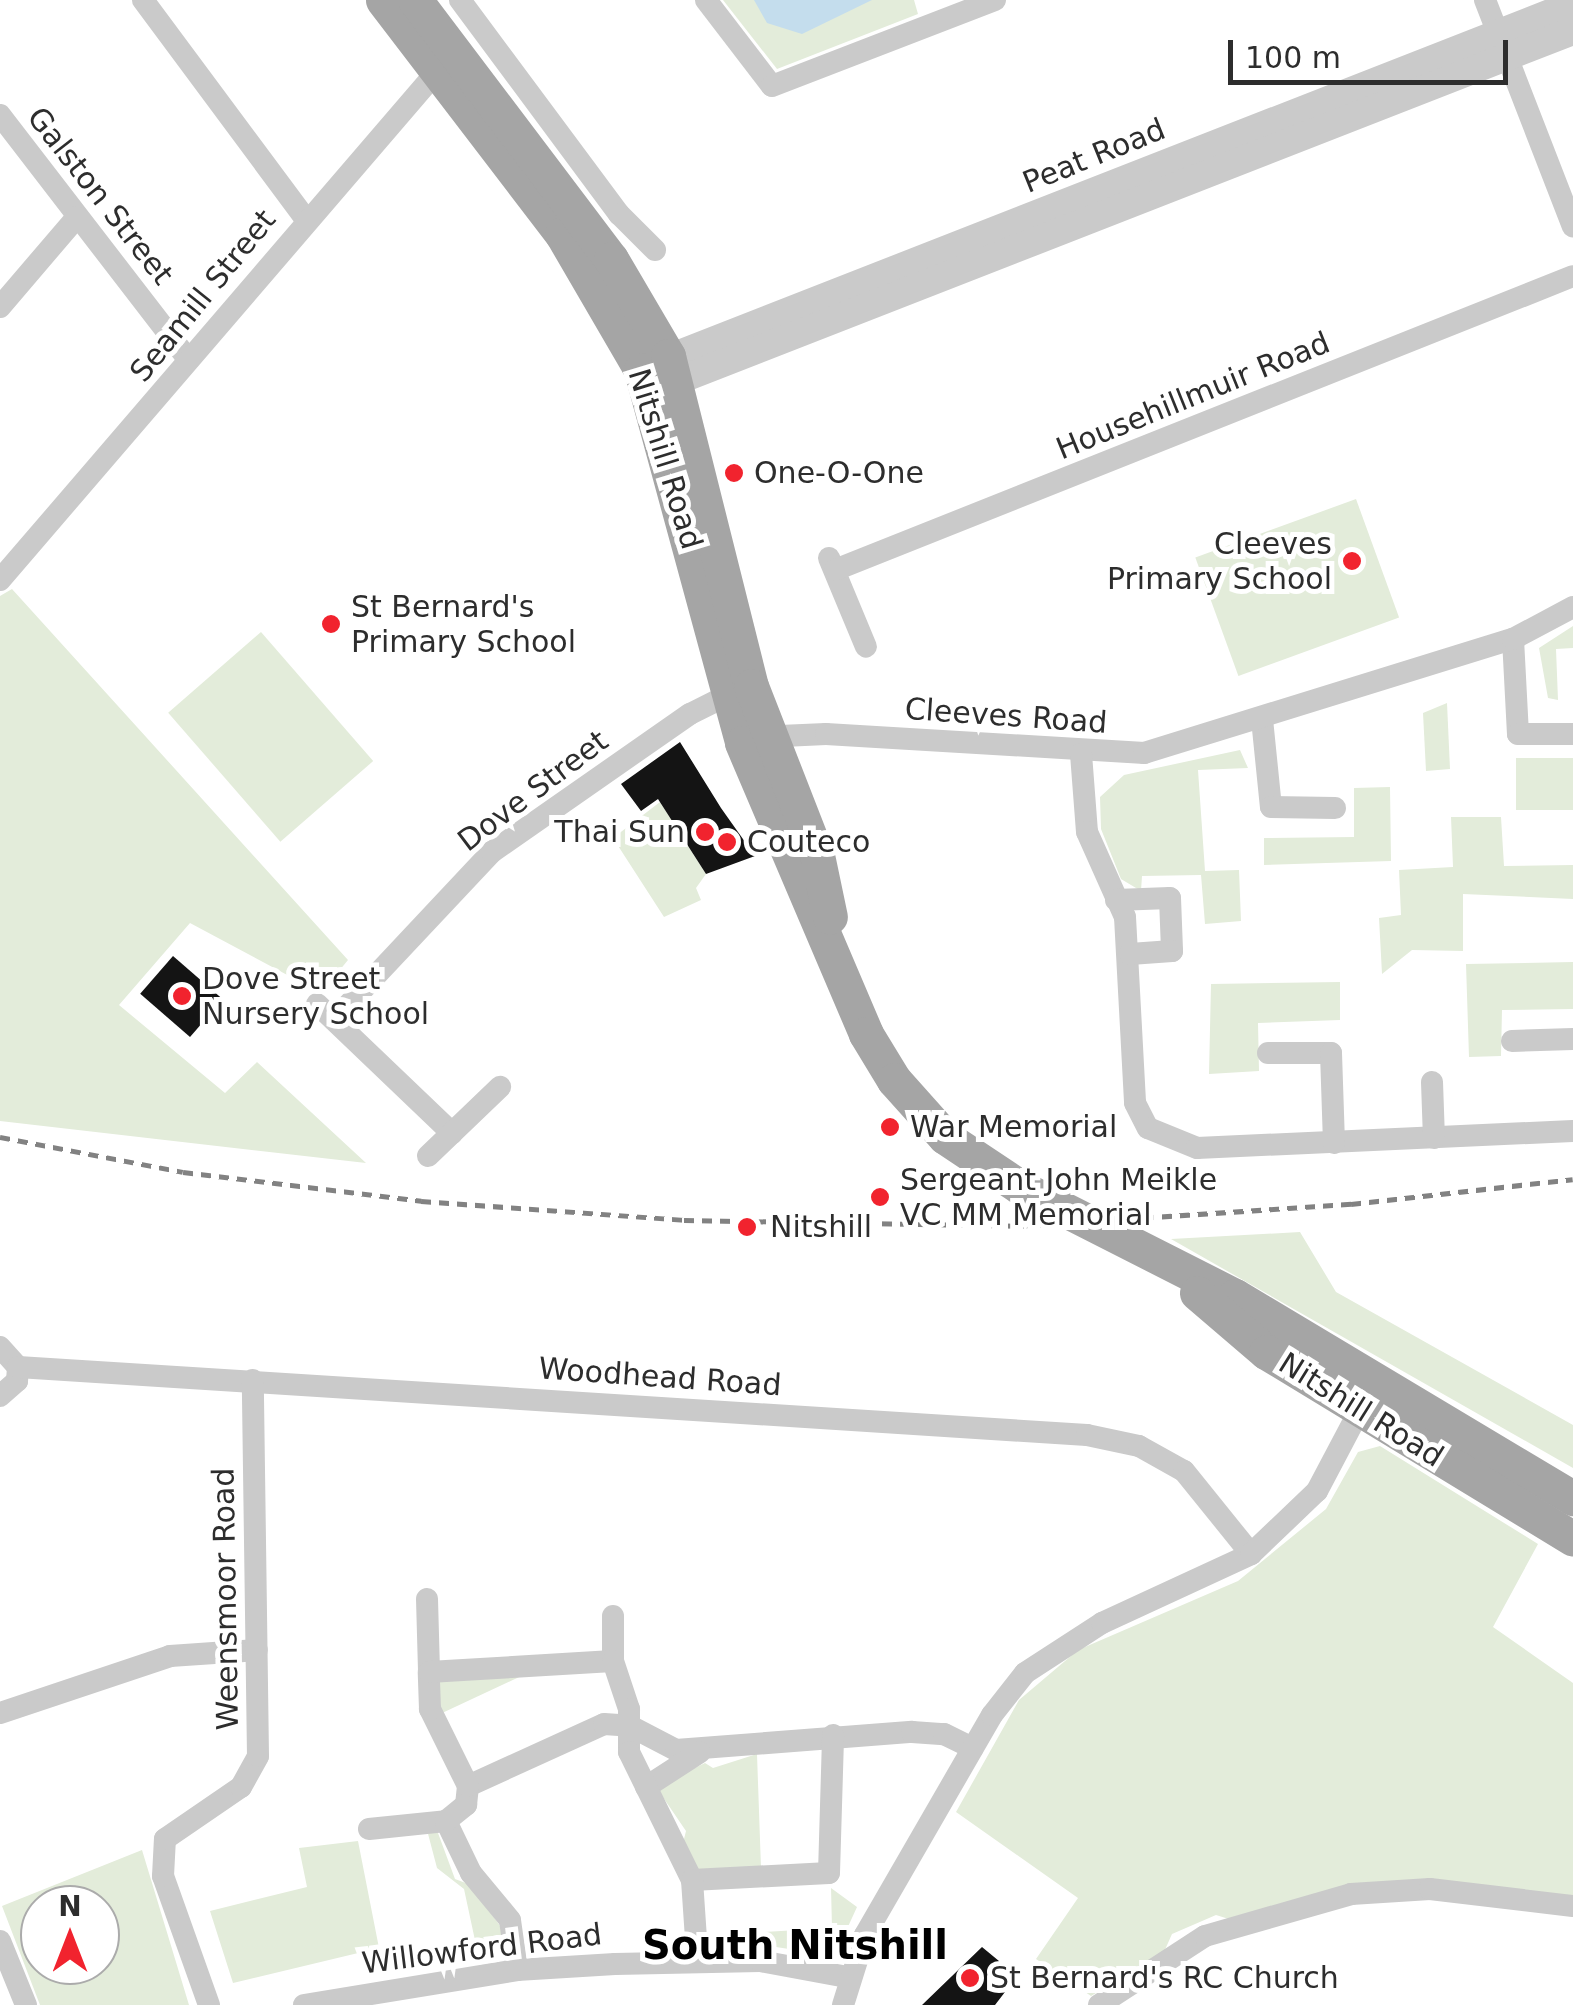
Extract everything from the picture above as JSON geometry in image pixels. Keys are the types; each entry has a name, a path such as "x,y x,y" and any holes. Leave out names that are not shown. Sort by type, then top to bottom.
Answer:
{"main road":[{"name":"Nitshill Road","path":"383,0 446,61"},
{"name":"Nitshill Road","path":"415,0 446,61 658,375 738,691 756,738 818,855 842,972 894,1080 945,1137 1376,1380 1573,1498"},
{"name":"Nitshill Road","path":"1162,1262 1266,1352 1358,1412 1573,1539"}],"street":[{"path":"143,0 305,218"},
{"path":"460,0 619,214 655,250"},
{"path":"706,0 772,86 995,0"},
{"path":"930,0 938,23"},
{"path":"1485,0 1573,227"},
{"name":"Peat Road","path":"658,375 1504,45 1573,4"},
{"name":"Peat Road","path":"1504,45 1573,31"},
{"name":"Seamill Street","path":"0,580 305,218 446,61"},
{"name":"Galston Street","path":"0,115 189,360"},
{"path":"0,308 77,216"},
{"name":"Househillmuir Road","path":"866,647 832,564 1573,276"},
{"name":"Cleeves Road","path":"756,738 1081,754 1182,747 1514,639 1573,607"},
{"path":"1514,639 1518,734 1573,734"},
{"name":"Dove Street","path":"452,1133 325,1012 492,852 738,691"},
{"path":"1262,719 1271,807 1335,808"},
{"path":"1081,754 1087,832 1116,900 1130,954 1135,1103 1148,1128 1197,1148 1573,1131"},
{"path":"1116,900 1170,898 1172,951 1130,954"},
{"path":"1512,1041 1573,1039"},
{"path":"1268,1053 1331,1053 1334,1143"},
{"path":"1432,1082 1434,1138"},
{"path":"428,1156 500,1087"},
{"path":"0,1346 18,1367 16,1382 0,1396"},
{"name":"Woodhead Road","path":"18,1367 1088,1434 1139,1446 1184,1471 1251,1554"},
{"name":"Weensmoor Road","path":"208,2005 163,1876 165,1839 241,1788 258,1756 253,1380"},
{"path":"842,2005 847,1978 973,1748 1025,1673 1102,1623 1251,1554 1317,1490 1376,1380"},
{"path":"368,1829 446,1822 466,1805 468,1786 430,1709 427,1599"},
{"path":"612,1616 614,1661 630,1726 629,1752 692,1880 696,1938"},
{"path":"0,1713 153,1660 256,1650"},
{"path":"429,1672 614,1661"},
{"path":"468,1786 604,1724 630,1726 676,1750 700,1752 833,1734 944,1734 973,1748"},
{"path":"692,1880 829,1873 833,1734"},
{"path":"646,1787 700,1752"},
{"path":"446,1822 471,1873 510,1920 517,1970"},
{"path":"1099,2005 1206,1936 1351,1894 1430,1889 1573,1906"},
{"path":"0,1940 26,2005"},
{"name":"Willowford Road","path":"304,2005 517,1970 760,1961 847,1978"}],"green space":[{"path":"723,0 914,0 918,14 777,69"},
{"path":"1356,499 1399,617 1238,676 1195,557"},
{"path":"12,589 348,960 321,993 190,923 119,1005 225,1093 257,1062 366,1163 0,1121 0,596"},
{"path":"1573,626 1573,648 1556,649 1558,700 1548,698 1539,648"},
{"path":"261,632 373,761 280,842 168,713"},
{"path":"1447,703 1450,769 1426,771 1423,713"},
{"path":"1240,750 1248,768 1198,770 1205,871 1239,870 1241,921 1205,924 1201,875 1142,876 1141,891 1121,879 1101,829 1100,797 1124,775"},
{"path":"1516,758 1573,758 1573,810 1516,810"},
{"path":"1390,787 1391,861 1264,865 1264,838 1354,837 1354,788"},
{"path":"660,802 706,874 696,888 701,900 664,917 613,838"},
{"path":"1451,817 1501,817 1504,866 1573,865 1573,899 1463,894 1463,951 1412,950 1382,974 1379,918 1401,915 1399,870 1453,867"},
{"path":"1573,962 1573,1009 1502,1010 1501,1056 1469,1057 1466,964"},
{"path":"1340,982 1340,1020 1258,1023 1259,1071 1209,1074 1211,984"},
{"path":"1300,1232 1336,1292 1573,1425 1573,1468 1171,1239"},
{"path":"1380,1446 1538,1544 1493,1627 1573,1683 1573,1899 1436,1882 1232,1920 1216,1915 1172,1934 1164,1952 1091,1996 1036,1959 1078,1898 956,1812 1019,1700 1078,1650 1238,1581 1326,1509 1358,1452"},
{"path":"530,1672 440,1714 438,1682"},
{"path":"757,1754 761,1868 696,1871 683,1843 686,1831 656,1787 705,1763 713,1768"},
{"path":"427,1830 438,1833 455,1879 471,1885 503,1930 505,1946 494,1957 479,1959 464,1889 437,1868"},
{"path":"358,1841 379,1948 233,1983 210,1911 307,1887 299,1848"},
{"path":"142,1850 189,2005 40,2005 32,1985 120,1985 120,1885 54,1885"},
{"path":"831,1888 857,1907 841,1942 815,1953 763,1945 764,1932 832,1928"},
{"path":"20,1899 20,1953 2,1906"}],"water":[{"path":"754,0 872,0 802,34 767,23"}],"building":[{"path":"680,742 755,856 706,874 658,799 641,811 621,784"},
{"name":"Dove Street Nursery School","path":"173,956 223,999 190,1037 140,994"},
{"name":"St Bernard's RC Church","path":"982,1947 1005,1966 992,1982 1005,1992 995,2005 922,2005"}],"railway":[{"path":"0,1137 183,1172 421,1201 684,1220 1018,1226 1351,1204 1573,1179"}],"place":[{"name":"One-O-One","path":"734,473"},
{"name":"Cleeves Primary School","path":"1352,561"},
{"name":"St Bernard's Primary School","path":"331,624"},
{"name":"Thai Sun","path":"705,832"},
{"name":"Couteco","path":"727,842"},
{"name":"Dove Street Nursery School","path":"182,996"},
{"name":"War Memorial","path":"890,1127"},
{"name":"Sergeant John Meikle VC MM Memorial","path":"880,1197"},
{"name":"Nitshill","path":"747,1227"},
{"name":"St Bernard's RC Church","path":"970,1978"}],"district":[{"name":"South Nitshill","path":"795,1945"}]}
